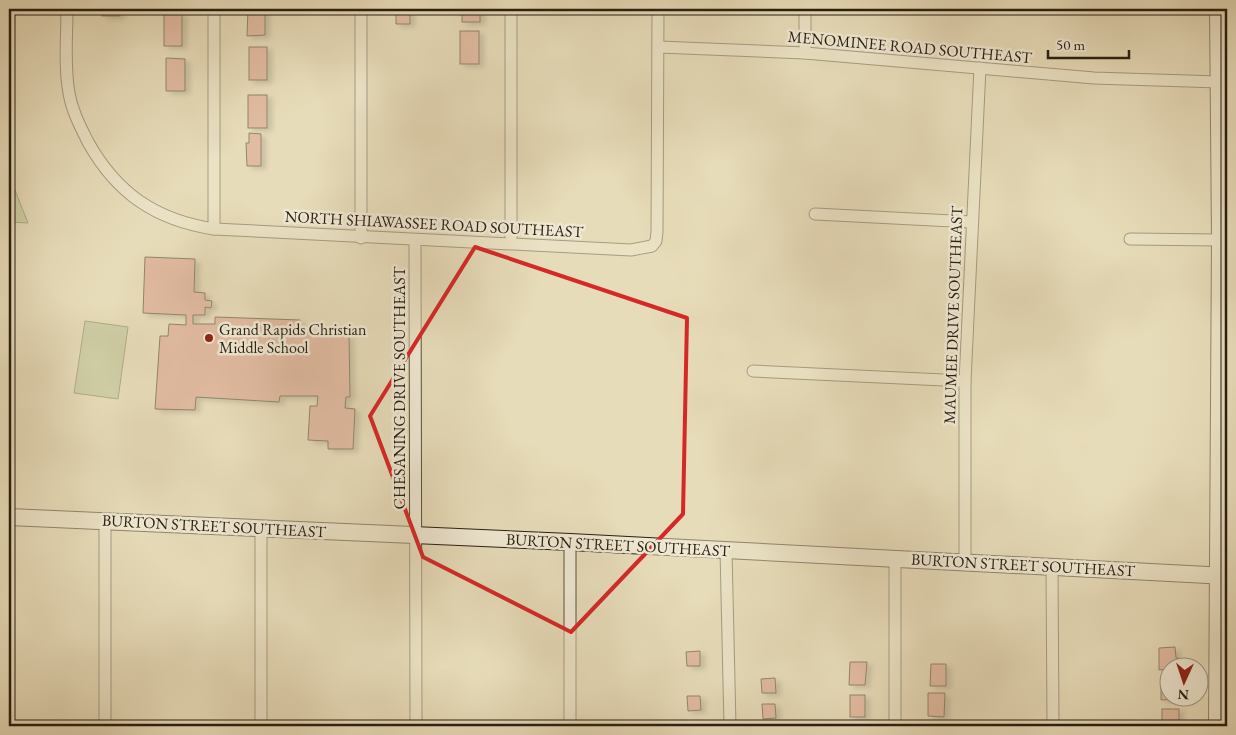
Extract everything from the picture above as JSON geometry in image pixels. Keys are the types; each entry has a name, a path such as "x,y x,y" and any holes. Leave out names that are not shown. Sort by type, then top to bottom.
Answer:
{"main road":[{"path":"1217,726 1222,575 1220,240 1223,161 1218,9"},
{"name":"BURTON STREET SOUTHEAST","path":"9,517 570,542 1222,575"}],"street":[{"name":"NORTH SHIAWASSEE ROAD SOUTHEAST","path":"67,9 69,92 75,117 102,166 138,201 187,225 214,229 361,238 511,243 631,250 652,246 656,240 657,232 659,47"},
{"path":"214,9 214,229"},
{"path":"361,9 361,238"},
{"path":"511,9 511,243"},
{"path":"658,9 659,47"},
{"path":"805,9 805,53"},
{"name":"MENOMINEE ROAD SOUTHEAST","path":"659,47 805,53 1094,78 1219,82"},
{"name":"MAUMEE DRIVE SOUTHEAST","path":"965,563 965,381 980,68"},
{"path":"815,214 972,222"},
{"path":"1130,239 1220,240"},
{"name":"CHESANING DRIVE SOUTHEAST","path":"416,240 416,726"},
{"path":"753,372 965,381"},
{"path":"105,521 105,726"},
{"path":"260,726 261,528"},
{"path":"570,542 570,726"},
{"path":"726,550 730,726"},
{"path":"895,559 895,726"},
{"path":"1052,567 1052,726"}],"highlighted area":[{"path":"475,247 687,318 683,514 571,632 423,557 370,416"}],"green space":[{"path":"9,175 28,223 9,222"},
{"path":"85,321 128,327 118,399 74,393"}],"building":[{"path":"102,9 120,9 120,16 102,16"},
{"path":"248,9 265,9 265,35 247,36"},
{"path":"394,9 410,9 410,24 396,24 396,10"},
{"path":"462,9 480,9 480,22 462,22"},
{"path":"164,13 182,13 182,46 164,46"},
{"path":"460,31 479,31 479,64 460,64"},
{"path":"249,47 267,47 267,80 249,80"},
{"path":"166,58 185,59 185,91 166,91"},
{"path":"248,95 267,95 267,128 248,128"},
{"path":"249,133 261,134 261,166 247,166 246,143 249,143"},
{"path":"145,257 195,259 194,292 205,293 205,300 212,301 211,308 205,307 205,315 193,315 193,324 215,324 215,317 300,320 300,333 349,335 350,397 346,397 345,408 355,409 353,449 328,449 328,441 308,440 310,406 317,406 318,396 280,396 279,402 196,397 195,410 155,409 160,336 168,336 169,324 186,325 186,315 143,313"},
{"path":"1175,647 1176,658 1159,658 1159,648"},
{"path":"700,651 700,666 687,666 686,652"},
{"path":"850,662 867,662 865,685 849,685"},
{"path":"931,664 946,664 946,686 930,686"},
{"path":"775,678 776,693 762,693 761,679"},
{"path":"928,693 945,693 944,717 928,716"},
{"path":"850,695 865,695 865,717 850,717"},
{"path":"687,696 700,696 701,710 688,711"},
{"path":"762,704 775,704 776,718 763,719"},
{"path":"1162,709 1179,709 1179,726 1162,726"}],"place":[{"name":"Grand Rapids Christian Middle School","path":"209,338"}]}
